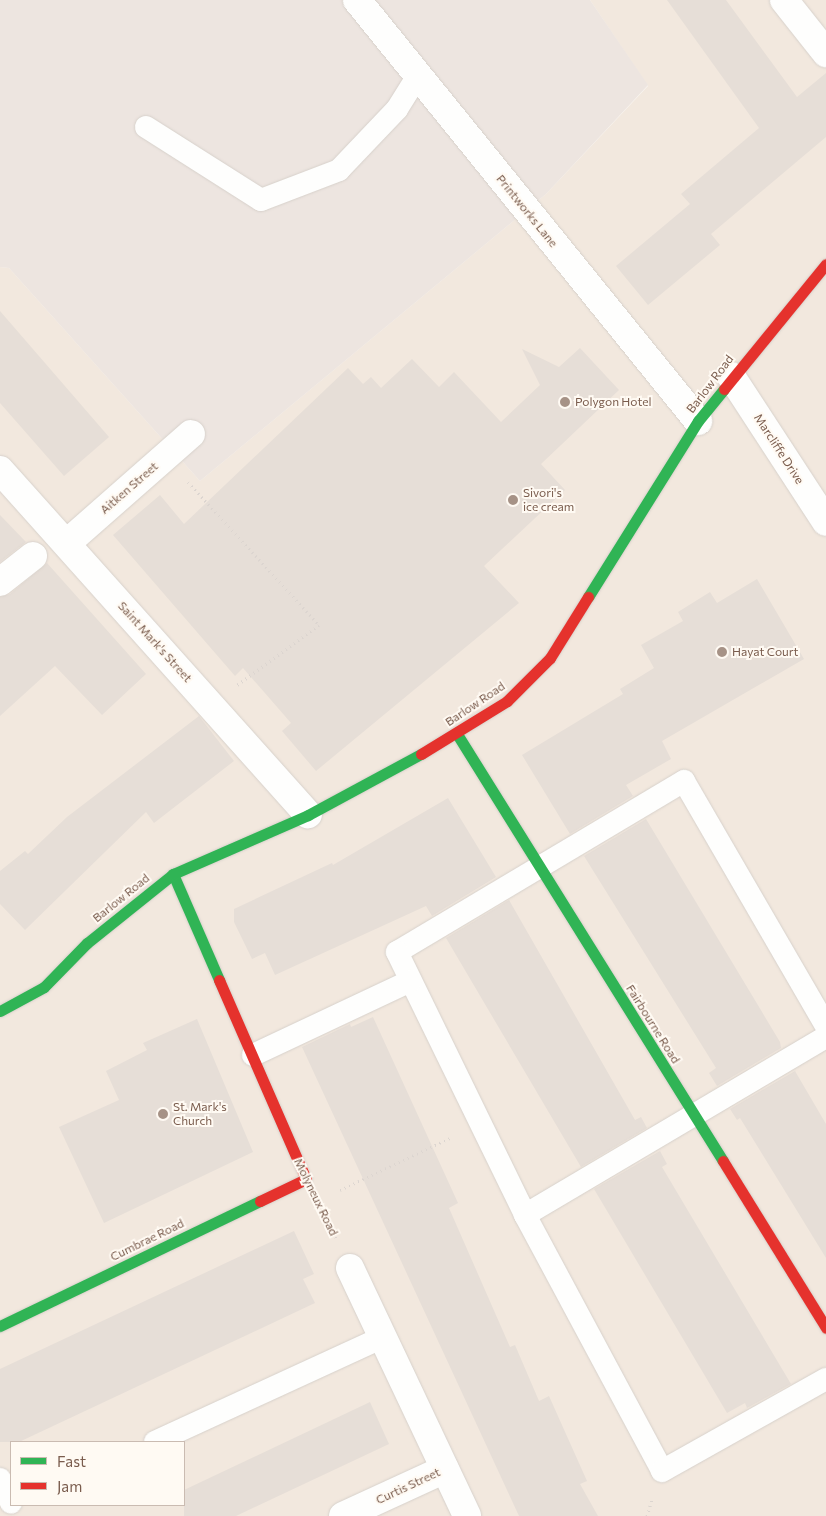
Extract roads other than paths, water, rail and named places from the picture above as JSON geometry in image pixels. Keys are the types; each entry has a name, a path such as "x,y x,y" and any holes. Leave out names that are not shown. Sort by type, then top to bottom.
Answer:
{"street":[{"name":"Printworks Lane","path":"357,0 698,421"},
{"path":"784,0 826,53"},
{"name":"Barlow Road","path":"0,1011 44,987 88,943 173,874 308,815 457,734 507,701 550,658 698,421 731,376 826,264"},
{"name":"Marcliffe Drive","path":"731,376 826,522"},
{"name":"Aitken Street","path":"67,543 190,434"},
{"name":"Saint Mark's Street","path":"0,470 308,815"},
{"path":"0,582 33,556"},
{"name":"Fairbourne Road","path":"457,734 826,1328"},
{"name":"Molyneux Road","path":"173,874 306,1179"},
{"name":"Cumbrae Road","path":"0,1326 306,1179"},
{"path":"350,1268 467,1516"},
{"name":"Curtis Street","path":"343,1516 445,1469"}],"lane":[{"path":"146,127 261,200 339,170 397,109 418,75"},
{"path":"826,1026 684,781 397,952 525,1215 662,1471 826,1379"},
{"path":"253,1055 410,981"},
{"path":"525,1215 826,1037"},
{"path":"156,1441 383,1337"},
{"path":"0,1479 10,1499"}],"place":[{"name":"Polygon Hotel","path":"565,402"},
{"name":"Sivori's ice cream","path":"513,500"},
{"name":"Hayat Court","path":"722,652"},
{"name":"St. Mark's Church","path":"163,1114"}]}
